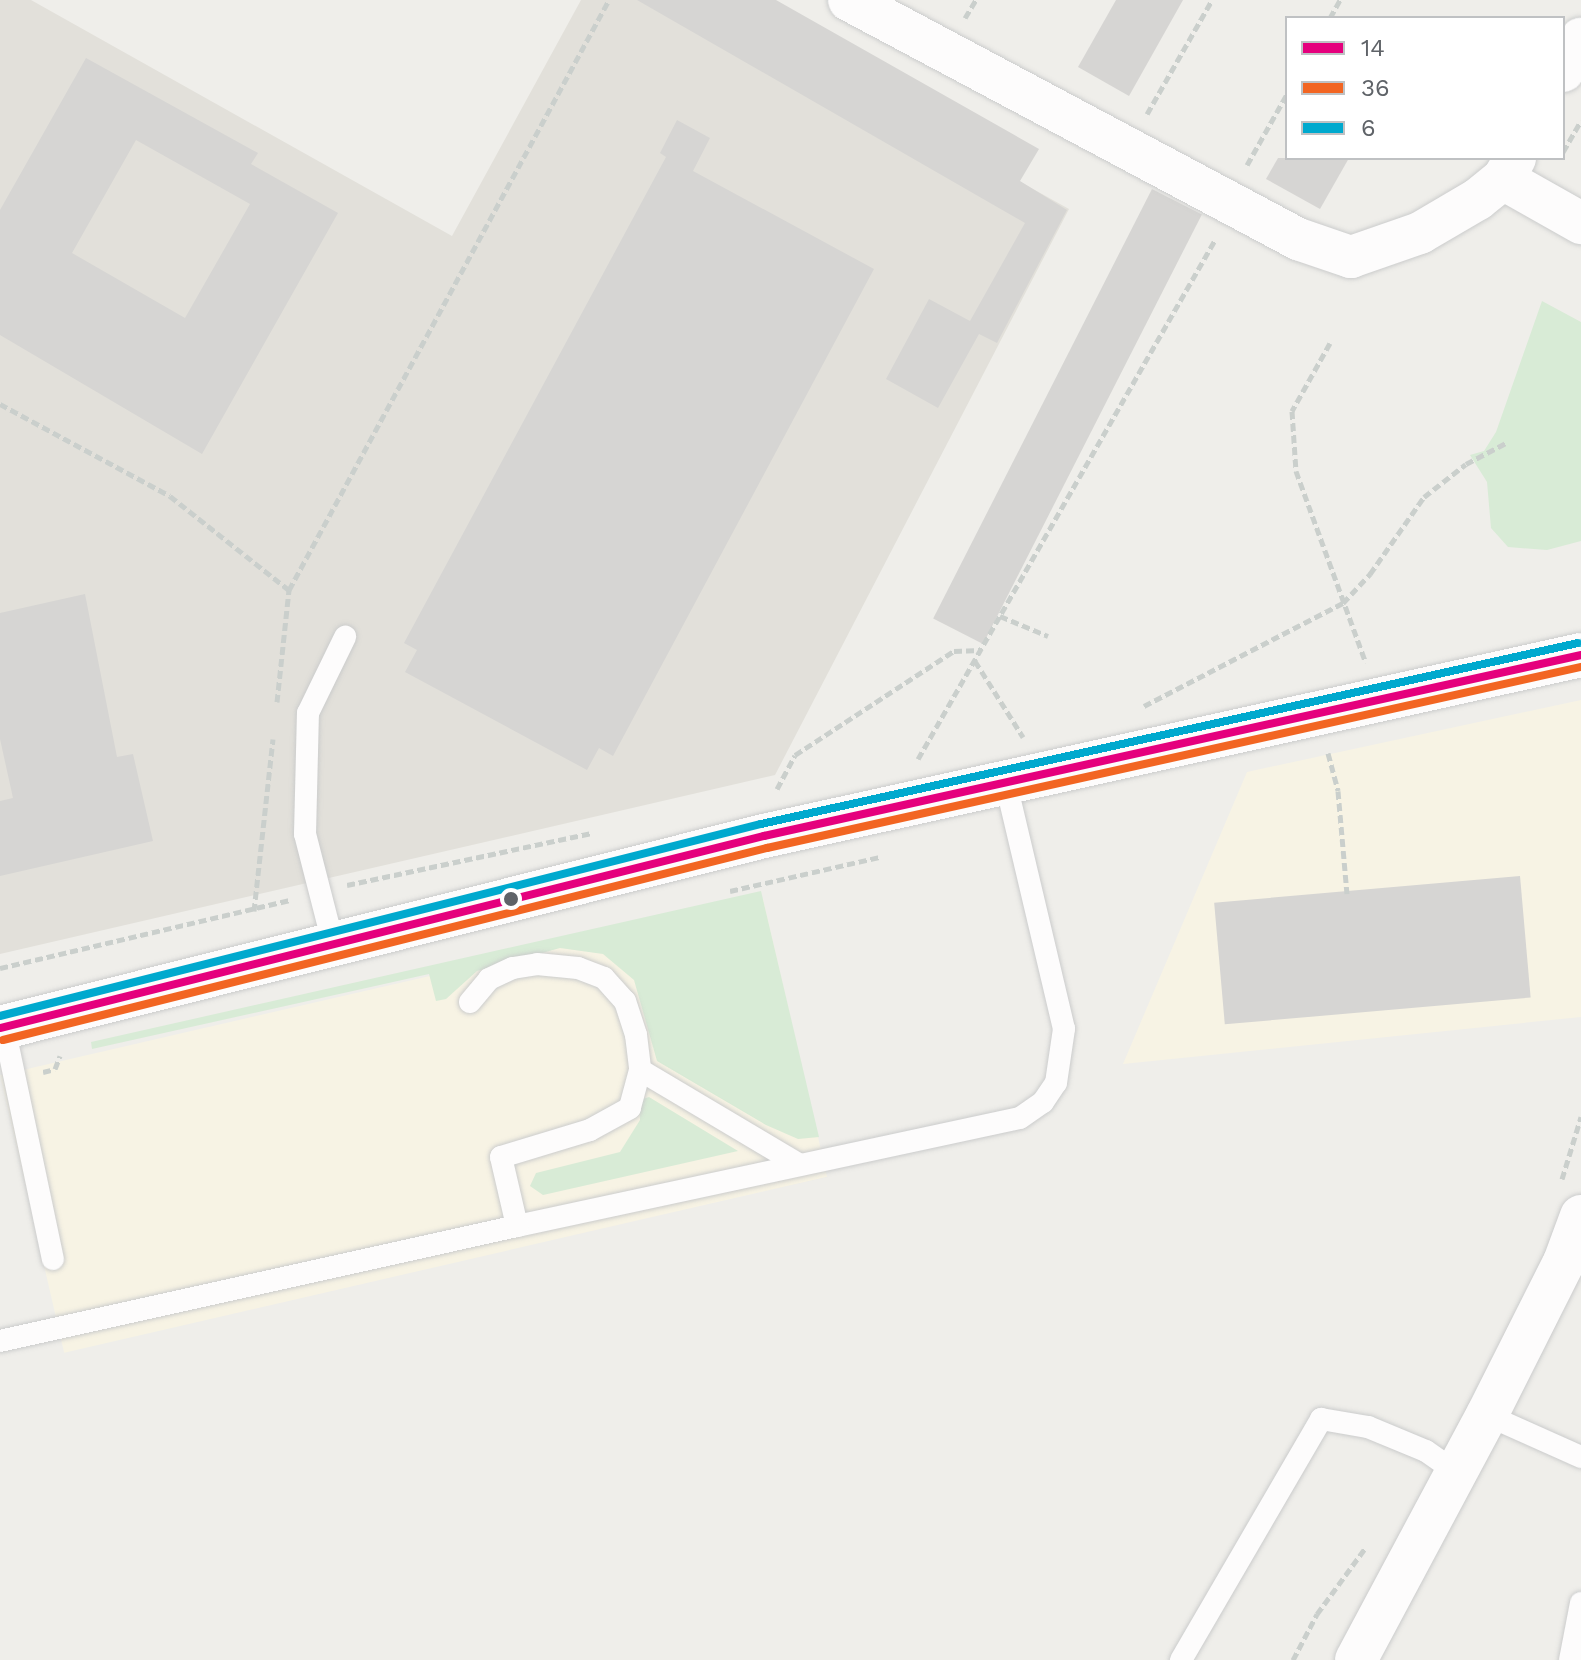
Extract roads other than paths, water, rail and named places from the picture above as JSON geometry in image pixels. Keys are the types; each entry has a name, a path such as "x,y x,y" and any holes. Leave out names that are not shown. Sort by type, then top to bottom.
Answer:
{"street":[{"path":"849,0 1298,239 1351,257 1420,233 1509,168 1581,223"},
{"path":"1565,67 1581,39"},
{"path":"2,1028 764,836 1581,655"},
{"path":"1356,1660 1487,1415 1573,1265 1581,1216"}],"lane":[{"path":"333,943 305,834 308,713 345,637"},
{"path":"0,1341 798,1164 1020,1118 1043,1102 1056,1083 1064,1029 1006,784"},
{"path":"470,1002 489,979 513,968 564,967 604,978 625,1001 640,1070 630,1108 612,1121 501,1157 517,1226"},
{"path":"2,1028 53,1259"},
{"path":"640,1070 798,1164"},
{"path":"1487,1415 1581,1457"},
{"path":"1181,1660 1321,1419 1368,1427 1426,1451 1456,1472"},
{"path":"1570,1660 1581,1603"}]}
